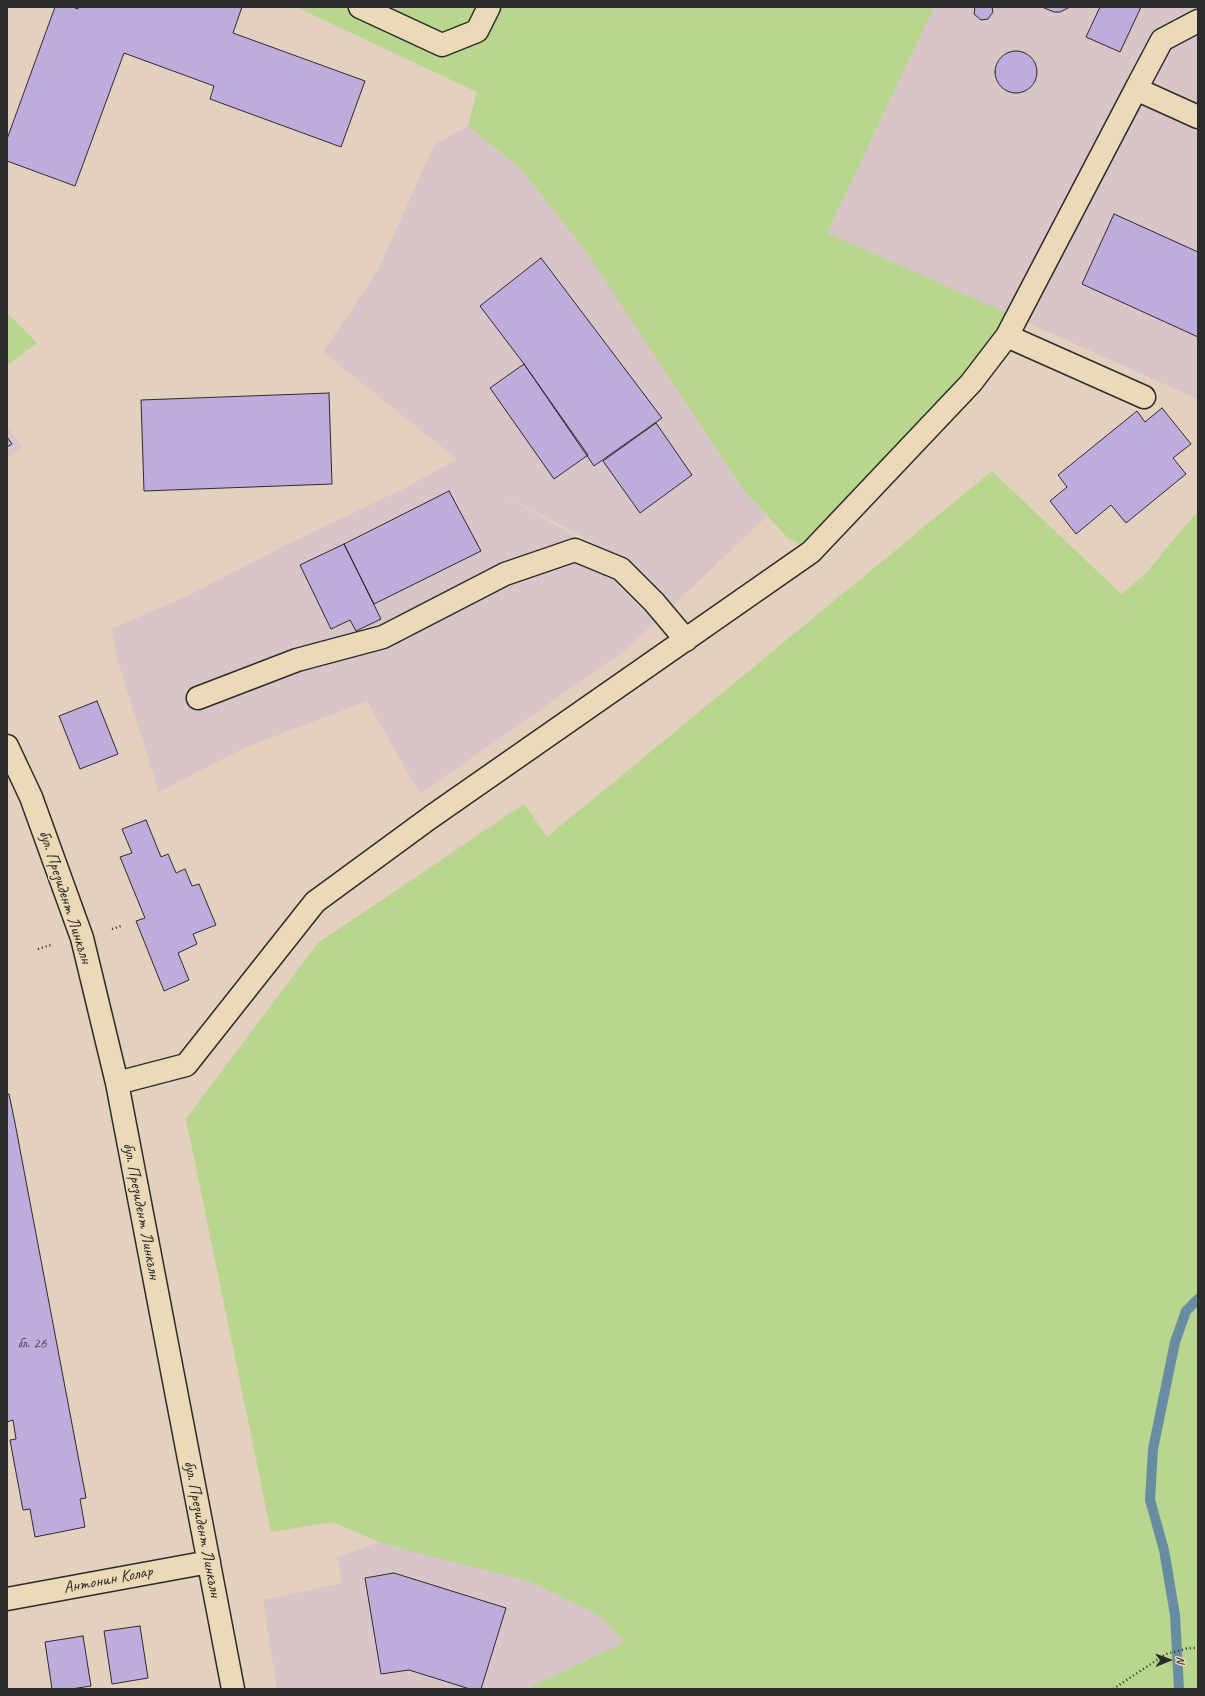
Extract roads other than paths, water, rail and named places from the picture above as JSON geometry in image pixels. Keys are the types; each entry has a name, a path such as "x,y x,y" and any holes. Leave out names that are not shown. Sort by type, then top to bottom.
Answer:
{"street":[{"path":"360,7 442,45 477,31 489,7"},
{"path":"116,1083 186,1065 315,902 431,817 811,552 971,383 1007,336 1162,40 1198,21"},
{"path":"1136,89 1198,117"},
{"path":"1007,336 1144,397"},
{"path":"198,698 297,660 383,637 505,574 575,550 621,569 654,602 686,640"},
{"name":"бул. Президент Линкълн","path":"7,746 31,797 82,938 116,1083 233,1689"},
{"name":"Антонин Колар","path":"7,1599 209,1562"}],"waterway":[{"path":"1179,1689 1175,1615 1164,1550 1150,1500 1153,1449 1175,1342 1186,1311 1198,1299"}]}
